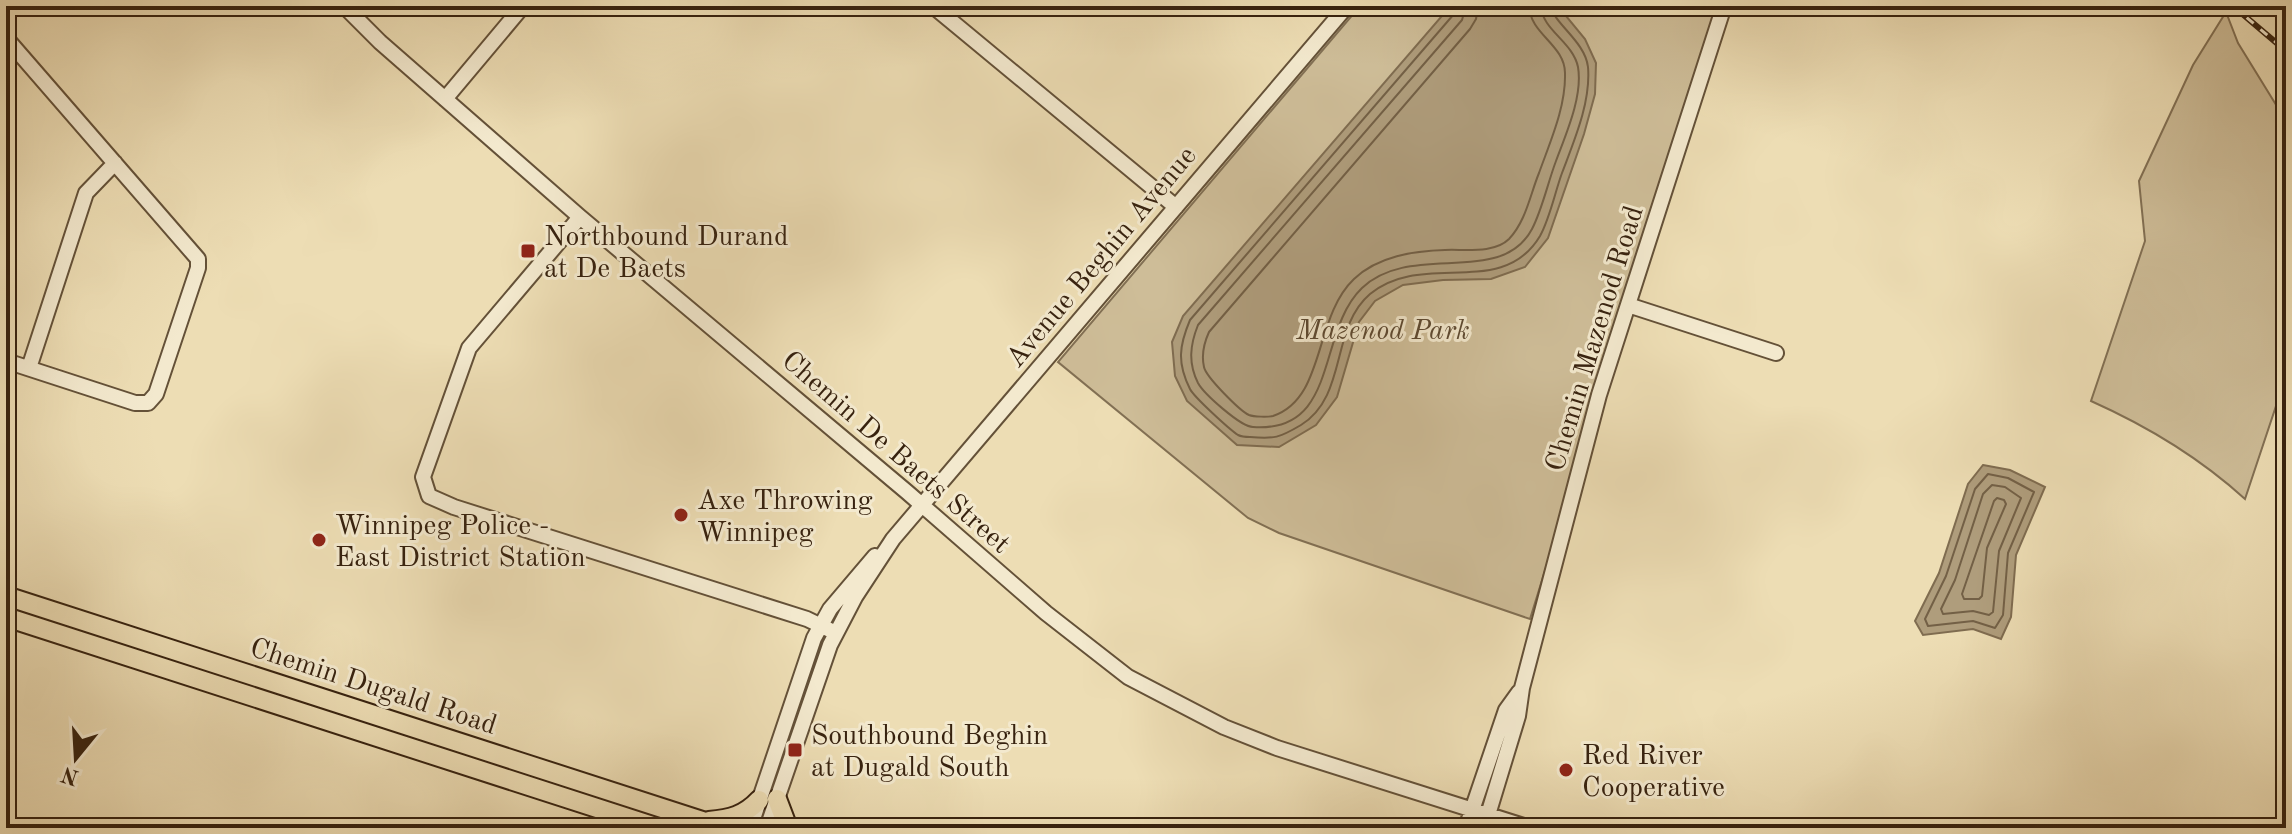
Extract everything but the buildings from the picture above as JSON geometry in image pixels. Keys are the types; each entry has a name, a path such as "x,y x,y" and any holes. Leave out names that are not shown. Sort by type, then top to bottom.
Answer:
{"main road":[{"name":"Chemin Dugald Road","path":"6,596 724,828"},
{"name":"Chemin Dugald Road","path":"6,617 659,828"},
{"path":"705,822 734,819 768,799 788,828"}],"street":[{"name":"Chemin De Baets Street","path":"344,6 380,42 580,217 923,505 1046,613 1128,677 1224,727 1277,748 1473,809 1486,821 1530,828"},
{"path":"445,99 523,6"},
{"path":"933,6 1176,207"},
{"name":"Avenue Beghin Avenue","path":"767,828 768,799 808,653 830,609 923,505 1347,6"},
{"name":"Chemin Mazenod Road","path":"1486,821 1518,716 1522,688 1599,395 1724,6"},
{"path":"6,38 198,259 198,268 156,394 148,403 135,403 6,361"},
{"path":"29,368 86,193 115,163"},
{"path":"580,217 469,348 423,477 429,496 454,507 836,633"},
{"path":"1628,305 1776,353"},
{"name":"Avenue Beghin Avenue","path":"750,828 768,799 836,633 893,539"},
{"name":"Chemin Mazenod Road","path":"1466,828 1506,710 1522,688"}],"green space":[{"name":"Mazenod Park","path":"1360,6 1720,6 1530,619 1279,533 1248,518 1058,362"},
{"path":"2226,12 2238,43 2286,121 2286,376 2245,499 2172,444 2091,401 2145,241 2139,181 2193,65"}],"water":[{"path":"1454,6 1552,6 1562,11 1585,39 1596,63 1595,94 1548,238 1525,267 1491,279 1403,285 1375,301 1359,322 1337,397 1316,425 1279,447 1237,445 1187,401 1175,376 1172,342 1183,316 1447,10"},
{"path":"1983,465 2010,470 2045,487 2016,555 2011,617 2001,639 1973,629 1923,635 1915,621 1939,573 1968,484"}],"railway":[{"path":"2233,6 2286,51"}],"place":[{"name":"Northbound Durand at De Baets","path":"528,251"},
{"name":"Axe Throwing Winnipeg","path":"681,515"},
{"name":"Winnipeg Police - East District Station","path":"319,540"},
{"name":"Southbound Beghin at Dugald South","path":"795,750"},
{"name":"Red River Cooperative","path":"1566,770"}]}
